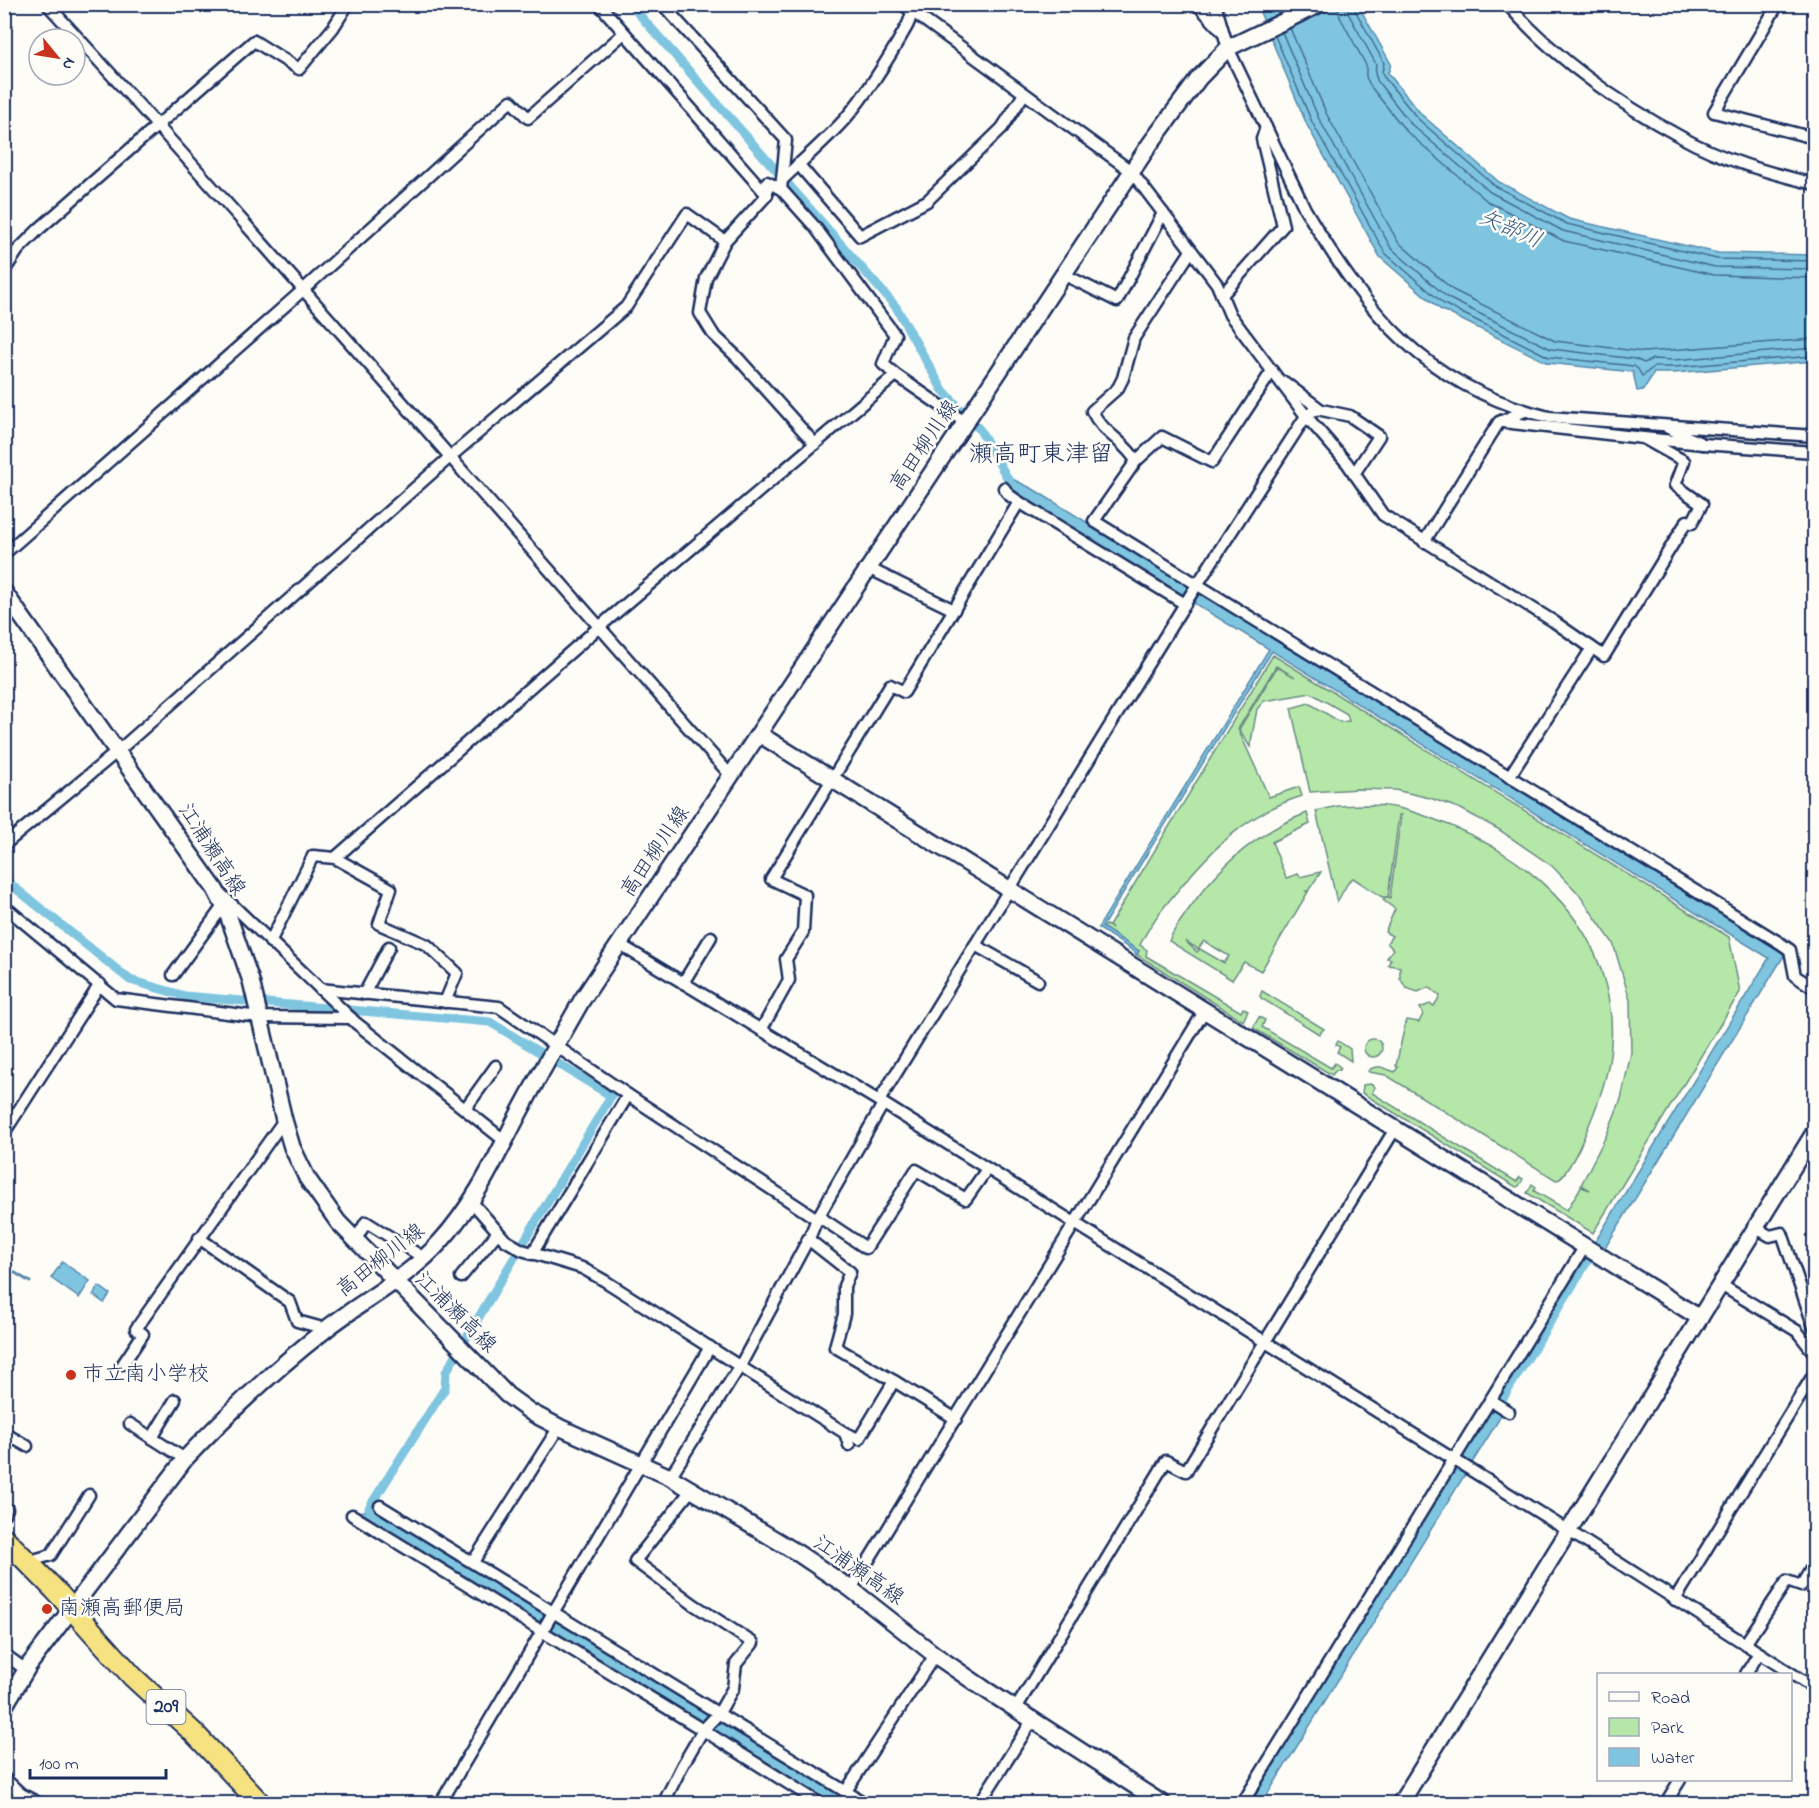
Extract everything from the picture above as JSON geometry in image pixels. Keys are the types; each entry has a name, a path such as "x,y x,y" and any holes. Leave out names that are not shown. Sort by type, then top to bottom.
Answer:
{"highway":[{"name":"209","path":"4,1538 133,1677 195,1734 261,1803"}],"main road":[{"name":"高田柳川線","path":"4,1707 26,1670 186,1459 241,1403 326,1329 395,1282 424,1258 454,1226 472,1202 499,1136 542,1071 619,944 732,777 1131,171 1184,96 1231,47 1320,4"},
{"name":"江浦瀬高線","path":"4,592 215,889 224,905 251,981 292,1147 307,1178 338,1222 355,1241 507,1395 532,1413 670,1477 796,1552 851,1588 935,1655 1015,1710 1163,1803"},
{"path":"759,734 1700,1318"},
{"path":"1400,1803 1815,1134"}],"street":[{"path":"47,4 158,125 598,628 732,777"},
{"path":"4,271 18,250 39,229 254,40 299,69 333,28 348,4"},
{"path":"599,4 767,195"},
{"path":"662,4 786,140 782,184 895,334 883,364 966,423"},
{"path":"1197,4 1224,33"},
{"path":"1215,4 1224,33 1266,127 1318,231 1346,273 1395,334 1433,367 1477,393 1525,411 1549,417 1815,436"},
{"path":"1507,4 1541,39 1581,72 1619,99 1682,138 1748,165 1815,184"},
{"path":"1778,4 1714,112 1815,138"},
{"path":"782,184 858,103 909,22 909,7"},
{"path":"909,7 1131,171 1217,284 1228,311 1274,374 1354,474 1383,515 1553,621 1604,656 1687,521 1692,523 1702,504 1676,485 1684,461 1643,438"},
{"path":"4,554 303,290 511,101 528,118 624,34"},
{"path":"798,165 860,236 927,201 1002,129 1024,94"},
{"path":"1222,295 1283,226 1262,139 1266,127"},
{"path":"782,184 767,182 767,195 725,241 706,278 700,313 713,334 737,357 815,444"},
{"path":"1064,274 1117,301 1163,213"},
{"path":"4,845 118,751 450,457 626,308 687,214 725,241"},
{"path":"1136,461 1128,450 1099,425 1092,411 1118,388 1134,338 1191,251"},
{"path":"1274,374 1212,462 1162,437 1136,461 1094,521 1780,943 1790,950 1796,976 1815,988"},
{"path":"1274,374 1320,409 1350,416 1379,436 1354,474"},
{"path":"335,858 598,628 896,375"},
{"path":"670,1477 740,1366 809,1238 817,1217 881,1102 975,945 1197,584 1306,416 1320,409"},
{"path":"1424,542 1499,422 1525,411"},
{"path":"1499,422 1703,444 1815,452"},
{"path":"1662,425 1703,444"},
{"path":"1004,488 1019,502 1185,603"},
{"path":"761,1030 789,980 786,959 802,932 805,895 771,879 890,685 904,692 1019,502"},
{"path":"868,568 954,610"},
{"path":"1509,777 1592,648 1588,645"},
{"path":"270,942 313,856 335,858 391,889 379,924 427,945 458,973 445,1002"},
{"path":"215,889 353,1021 499,1136"},
{"path":"173,975 224,905"},
{"path":"4,906 116,999 353,1021"},
{"path":"683,983 711,937"},
{"path":"619,944 881,1102 1791,1673"},
{"path":"975,945 1038,981"},
{"path":"364,994 389,947"},
{"path":"4,1133 100,984"},
{"path":"323,992 499,1007 628,1095 866,1248 916,1170 966,1199 987,1169"},
{"path":"851,1588 1206,1010"},
{"path":"465,1109 496,1066"},
{"path":"534,1255 628,1095"},
{"path":"123,1364 143,1334 136,1329 284,1120"},
{"path":"1015,1710 1166,1461 1186,1471 1395,1129"},
{"path":"472,1202 501,1236 534,1255 582,1268 845,1433 859,1439 894,1381"},
{"path":"355,1241 366,1222 424,1258"},
{"path":"1756,1228 1770,1236 1782,1233 1815,1327"},
{"path":"461,1277 501,1236"},
{"path":"199,1238 290,1302 297,1321 326,1329"},
{"path":"809,1238 850,1272 844,1286 844,1314 835,1347 956,1419"},
{"path":"1242,1803 1455,1461 1499,1406 1587,1246"},
{"path":"1721,1284 1797,1330 1815,1353"},
{"path":"440,1803 710,1347"},
{"path":"1675,1600 1815,1374"},
{"path":"152,1438 175,1401"},
{"path":"130,1424 186,1459"},
{"path":"472,1562 559,1427"},
{"path":"4,1433 27,1446"},
{"path":"845,1433 849,1445"},
{"path":"663,1803 704,1730 719,1713 733,1688 736,1664 753,1643 693,1604 635,1561 692,1489"},
{"path":"31,1565 36,1560 51,1555 89,1495"},
{"path":"380,1506 866,1803"},
{"path":"4,1507 8,1509 4,1514"},
{"path":"352,1515 821,1803"},
{"path":"1745,1644 1787,1581 1801,1586 1815,1564"},
{"path":"1747,1673 1759,1653"},
{"path":"4,1654 26,1670"},
{"path":"846,1791 935,1655"},
{"path":"1792,1674 1815,1688"},
{"path":"979,1803 1032,1721"},
{"path":"4,1778 21,1794 40,1803"},
{"path":"1665,1803 1679,1781"}],"green space":[{"path":"1273,655 1729,937 1740,992 1593,1233 1527,1193 1532,1184 1536,1187 1534,1191 1567,1210 1581,1187 1590,1190 1581,1185 1607,1134 1621,1099 1631,1053 1630,1000 1613,943 1578,893 1552,866 1498,829 1461,809 1430,798 1395,790 1358,789 1310,792 1291,708 1309,703 1340,722 1349,721 1347,714 1311,693 1264,701 1257,709 1250,747 1239,729 1277,667 1295,677 1276,666 1238,729 1269,797 1299,787 1302,796 1265,812 1233,833 1205,859 1168,902 1140,945 1147,950 1146,956 1241,1012 1243,1008 1248,1011 1243,1021 1137,955 1139,951 1103,928 1106,925 1112,928 1109,926"},
{"path":"1338,806 1389,806 1415,813 1451,826 1495,848 1535,876 1553,893 1569,911 1590,944 1609,1000 1611,1030 1608,1069 1588,1128 1576,1155 1560,1179 1556,1180 1386,1075 1368,1071 1378,1067 1395,1072 1398,1067 1396,1066 1406,1020 1419,1022 1423,1014 1420,1008 1430,1004 1434,1006 1440,996 1429,987 1418,992 1406,988 1400,978 1400,967 1388,965 1391,959 1387,958 1393,949 1387,943 1392,936 1385,932 1395,909 1383,900 1385,897 1353,878 1337,902 1316,811","holes":["1399,815 1401,815 1390,898 1385,897 1388,897"]},
{"path":"1307,813 1310,824 1272,842 1286,878 1298,874 1300,877 1321,872 1308,891 1305,891 1308,892 1261,971 1244,962 1232,980 1169,941 1201,893 1226,865 1256,840","holes":["1185,941 1198,949 1204,941 1229,956 1224,963 1200,949 1197,952"]},
{"path":"1262,991 1324,1029 1319,1034 1261,998"},
{"path":"1259,1017 1265,1020 1262,1027 1331,1068 1335,1063 1341,1068 1340,1070 1336,1070 1332,1075 1253,1028"},
{"path":"1373,1039 1380,1041 1382,1048 1380,1055 1373,1057 1366,1055 1364,1048 1366,1041"},
{"path":"1338,1041 1350,1049 1351,1061 1337,1052 1340,1047 1336,1045"},
{"path":"1370,1084 1375,1087 1372,1093 1515,1181 1520,1177 1523,1179 1519,1186 1516,1187 1362,1093 1363,1085"}],"water":[{"name":"矢部川","path":"1257,5 1358,5 1391,64 1388,73 1422,115 1499,182 1569,219 1718,253 1814,255 1814,361 1654,373 1643,390 1637,391 1633,372 1548,363 1440,309 1380,257 1307,125"},
{"path":"1010,478 1033,489 1785,954 1597,1261 1587,1255 1769,958 1272,651 1102,927 1139,951 1136,955 1135,952 1098,928 1269,649 1014,493 1005,481"},
{"path":"62,1262 90,1281 79,1298 51,1278"},
{"path":"99,1286 110,1294 104,1303 93,1295"},
{"path":"1498,1400 1506,1405 1498,1421 1262,1803 1247,1804 1488,1413"},
{"path":"377,1508 856,1803 831,1803 359,1512"}],"waterway":[{"path":"630,4 896,307 942,389 980,430 1012,486 1016,488"},
{"path":"4,879 130,980 185,996 490,1022 611,1096 446,1372 445,1388 369,1508 380,1515"},
{"path":"1495,1411 1595,1249"},
{"path":"4,1266 30,1282"},
{"path":"4,1789 23,1804"}],"place":[{"name":"市立南小学校","path":"71,1375"},
{"name":"南瀬高郵便局","path":"47,1609"}],"district":[{"name":"瀬高町東津留","path":"1041,455"}]}
